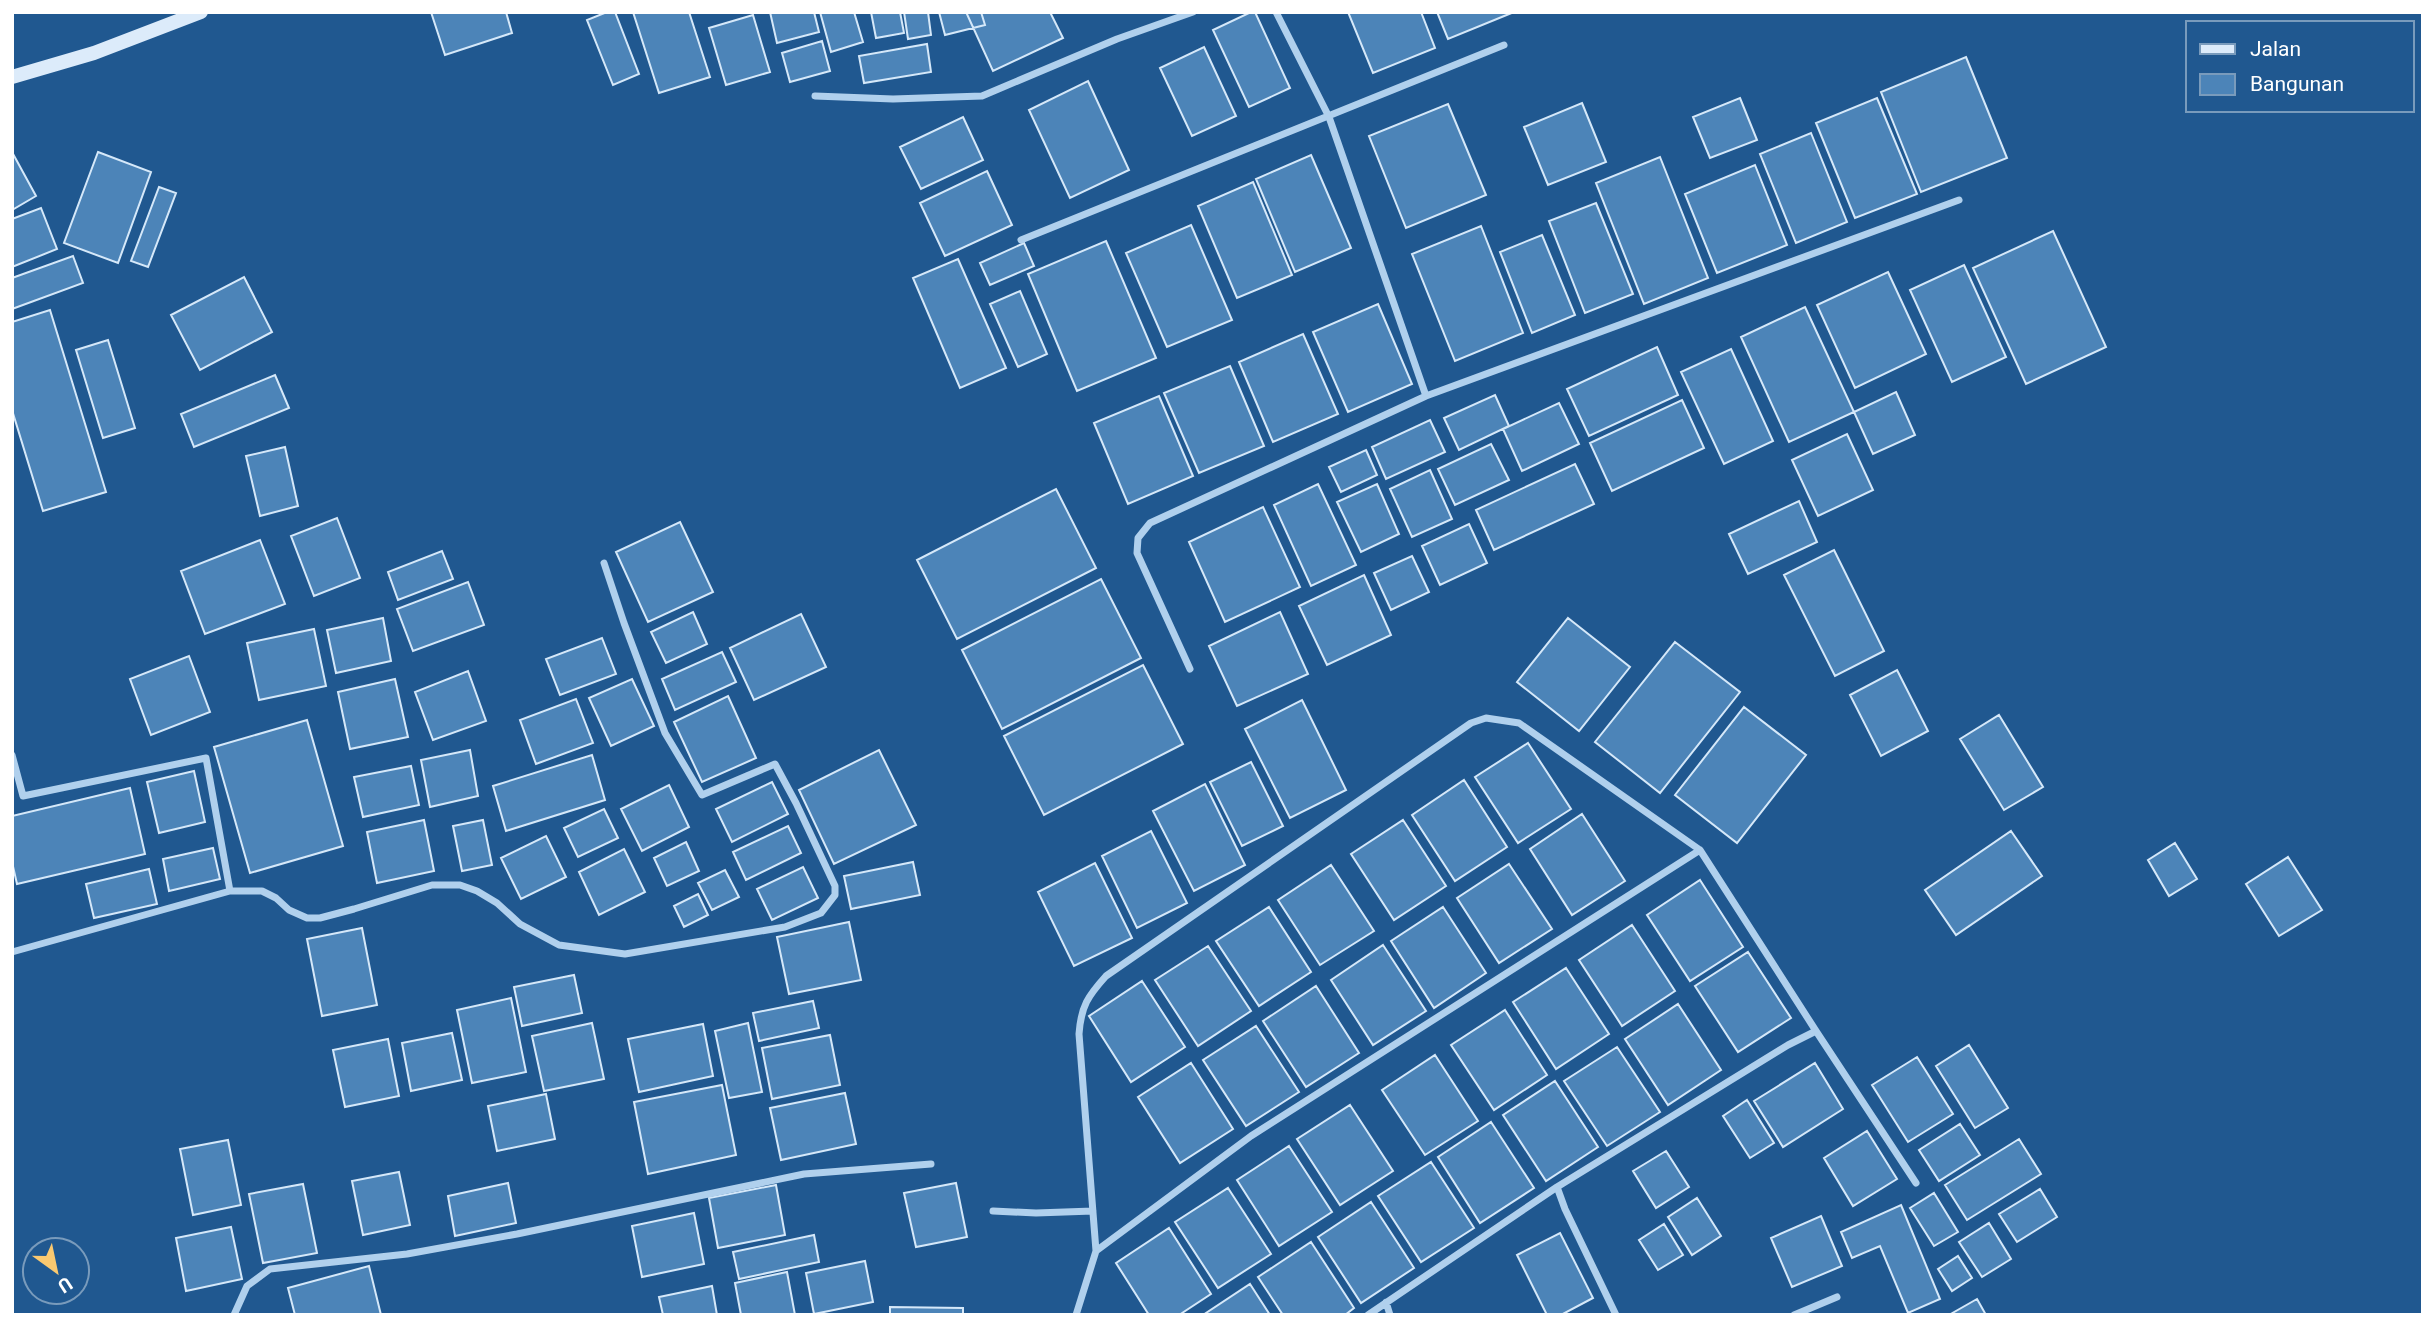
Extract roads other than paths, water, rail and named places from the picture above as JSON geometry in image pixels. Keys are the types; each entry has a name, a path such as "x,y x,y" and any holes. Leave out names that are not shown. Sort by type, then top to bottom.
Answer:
{"street":[{"path":"12,78 94,53 201,12"},
{"path":"815,96 893,99 982,96 1117,39 1193,12"},
{"path":"1276,12 1329,117 1426,396"},
{"path":"1021,240 1504,45"},
{"path":"1190,669 1137,553 1138,538 1150,523 1426,396 1959,200"},
{"path":"12,952 230,891 262,891 276,898 289,910 307,918 320,918 432,885 460,884 477,891 520,924 559,945 625,954 785,927 821,912 835,895 835,886 775,764 702,795 665,733 604,563"},
{"path":"1076,1315 1096,1251 1079,1034 1081,1015 1088,997 1106,975 1471,723 1486,718 1519,723 1700,850 1916,1183"},
{"path":"12,755 23,796 206,758 230,891"},
{"path":"1096,1251 1251,1136 1700,850"},
{"path":"1368,1315 1557,1187 1788,1045 1816,1031"},
{"path":"234,1315 247,1286 270,1269 407,1254 517,1234 804,1174 931,1164"},
{"path":"1557,1187 1616,1315"},
{"path":"993,1211 1093,1211"},
{"path":"1794,1315 1837,1297"},
{"path":"1386,1302 1390,1315"}]}
